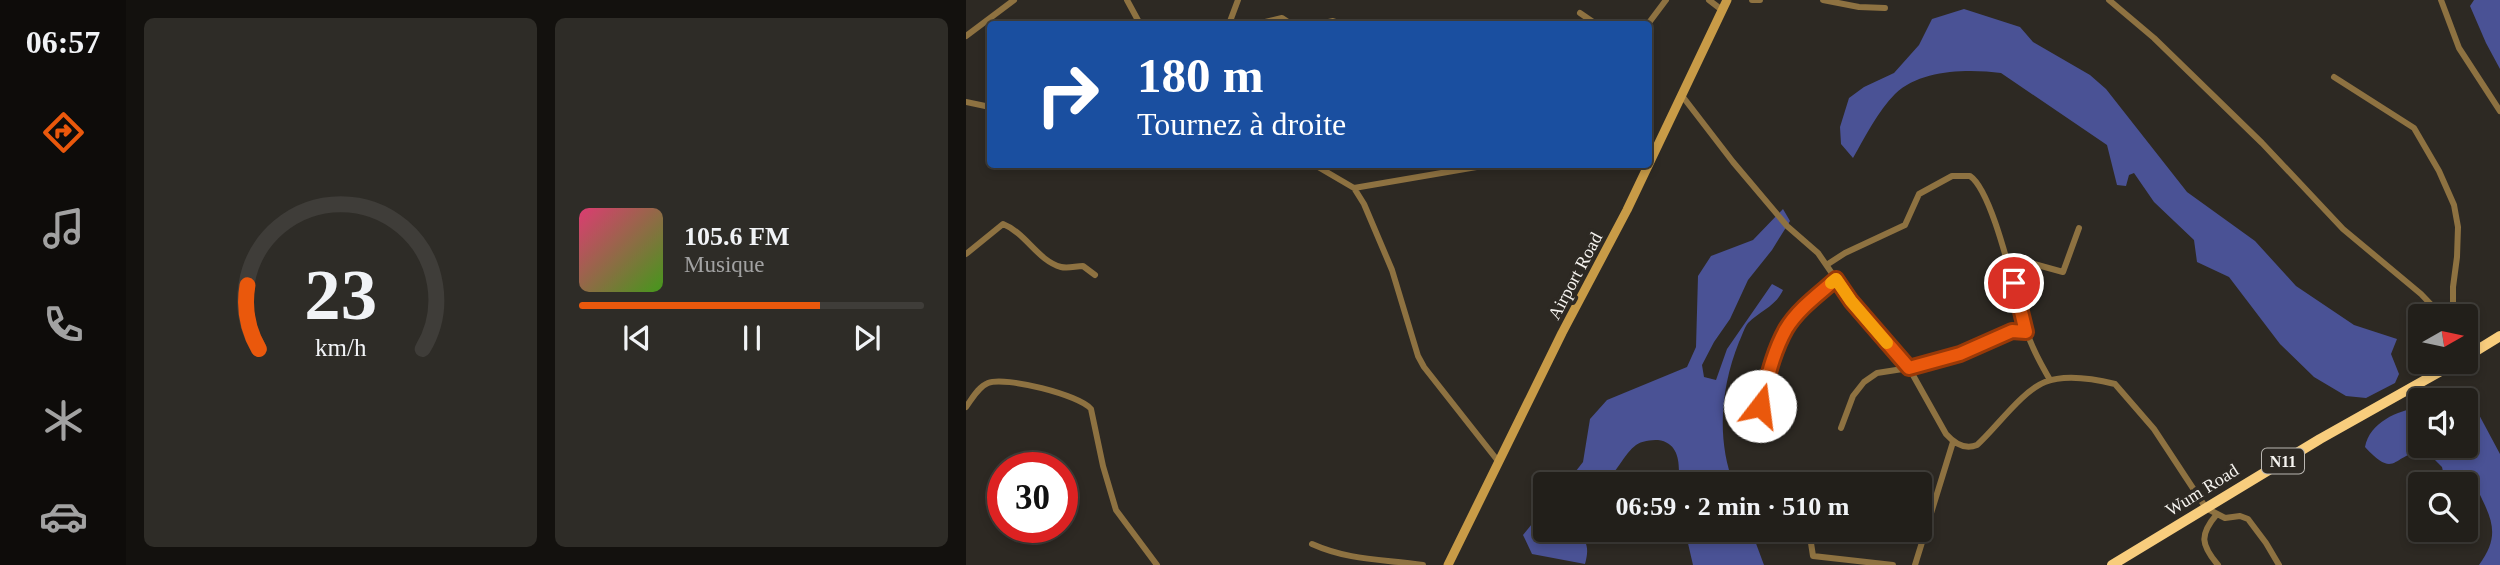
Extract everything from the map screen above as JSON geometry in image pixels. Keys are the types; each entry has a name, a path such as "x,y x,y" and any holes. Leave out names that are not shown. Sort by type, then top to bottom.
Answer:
{"highway":[{"path":"2478,347 2500,336"},
{"name":"Wum Road","path":"2112,565 2320,439 2436,374"}],"main road":[{"name":"Airport Road","path":"1652,159 1727,0"},
{"name":"Airport Road","path":"1448,565 1647,168"}],"street":[{"path":"966,36 1014,0"},
{"path":"1127,0 1138,21"},
{"path":"1231,21 1238,0"},
{"path":"1650,21 1666,0"},
{"path":"1709,0 1722,10"},
{"path":"1752,0 1760,0"},
{"path":"1823,0 1859,7 1885,8"},
{"path":"2109,0 2154,38 2262,143 2343,229 2431,304"},
{"path":"2441,0 2459,48 2500,111"},
{"path":"1580,13 1592,21"},
{"path":"1270,21 1282,18 1287,21"},
{"path":"2334,77 2414,128 2422,138 2454,205 2458,227 2458,257 2452,287 2453,304"},
{"path":"1682,97 1787,226 1828,264 1851,301 1909,368 1953,442 1969,447 1977,445 2033,390 2050,380 2078,379 2115,384 2154,429 2206,508 2225,518 2240,516 2248,519 2279,565"},
{"path":"966,102 987,106"},
{"path":"1320,168 1354,188 1383,245 1418,356 1498,461"},
{"path":"1354,188 1471,168"},
{"path":"1828,264 1845,253 1905,225 1919,194 1952,176 1960,174 1973,178 1983,193 2008,262 2026,332 2050,380"},
{"path":"966,254 1003,224 1021,235 1052,263 1061,267 1083,266 1096,275"},
{"path":"2008,262 2034,264 2063,272 2079,228"},
{"path":"1766,424 1760,406 1778,347 1787,328 1806,305 1836,279"},
{"path":"1841,428 1853,396 1864,382 1885,371 1909,368 1960,354 2012,331 2026,332"},
{"path":"968,401 987,383 1001,381 1087,403 1091,409 1116,510 1157,565"},
{"path":"1915,565 1953,442"},
{"path":"2217,514 2205,529 2205,545 2218,565"},
{"path":"1811,542 1814,556 1893,565"},
{"path":"1312,544 1332,553 1360,559 1423,565"}],"shaded area":[{"path":"2474,0 2500,0 2500,69 2470,6"},
{"path":"1964,9 2020,27 2033,42 2090,75 2106,89 2187,192 2255,241 2296,286 2354,325 2397,339 2391,354 2399,374 2395,383 2366,398 2346,396 2314,377 2280,344 2229,277 2197,262 2194,240 2154,202 2134,173 2129,175 2126,186 2117,185 2107,145 2001,73 1960,71 1932,75 1906,86 1883,108 1853,158 1841,144 1840,127 1849,98 1864,87 1894,73 1919,45 1932,19"},
{"path":"1783,209 1790,221 1772,250 1748,280 1730,319 1702,365 1704,377 1716,380 1727,349 1772,284 1783,290 1772,304 1747,325 1733,359 1723,413 1725,450 1730,472 1679,472 1675,451 1666,442 1658,440 1636,445 1614,472 1575,472 1583,462 1590,419 1607,400 1687,367 1696,347 1698,276 1711,256 1753,240"},
{"path":"2408,410 2408,455 2390,464 2384,463 2365,447 2368,438 2379,424"},
{"path":"2478,413 2500,454 2500,565 2479,565 2490,545 2492,528 2478,491 2478,472 2443,472 2433,458 2478,458"},
{"path":"1533,523 1533,542 1585,542 1585,564 1532,554 1523,535"},
{"path":"1688,542 1755,542 1764,565 1693,565"}],"slow traffic":[{"path":"1831,283 1836,279 1887,343"}],"route":[{"path":"1760,406 1778,347 1787,328 1806,305 1836,279 1851,301 1909,368 1960,354 2012,331 2026,332 2014,283"}]}
